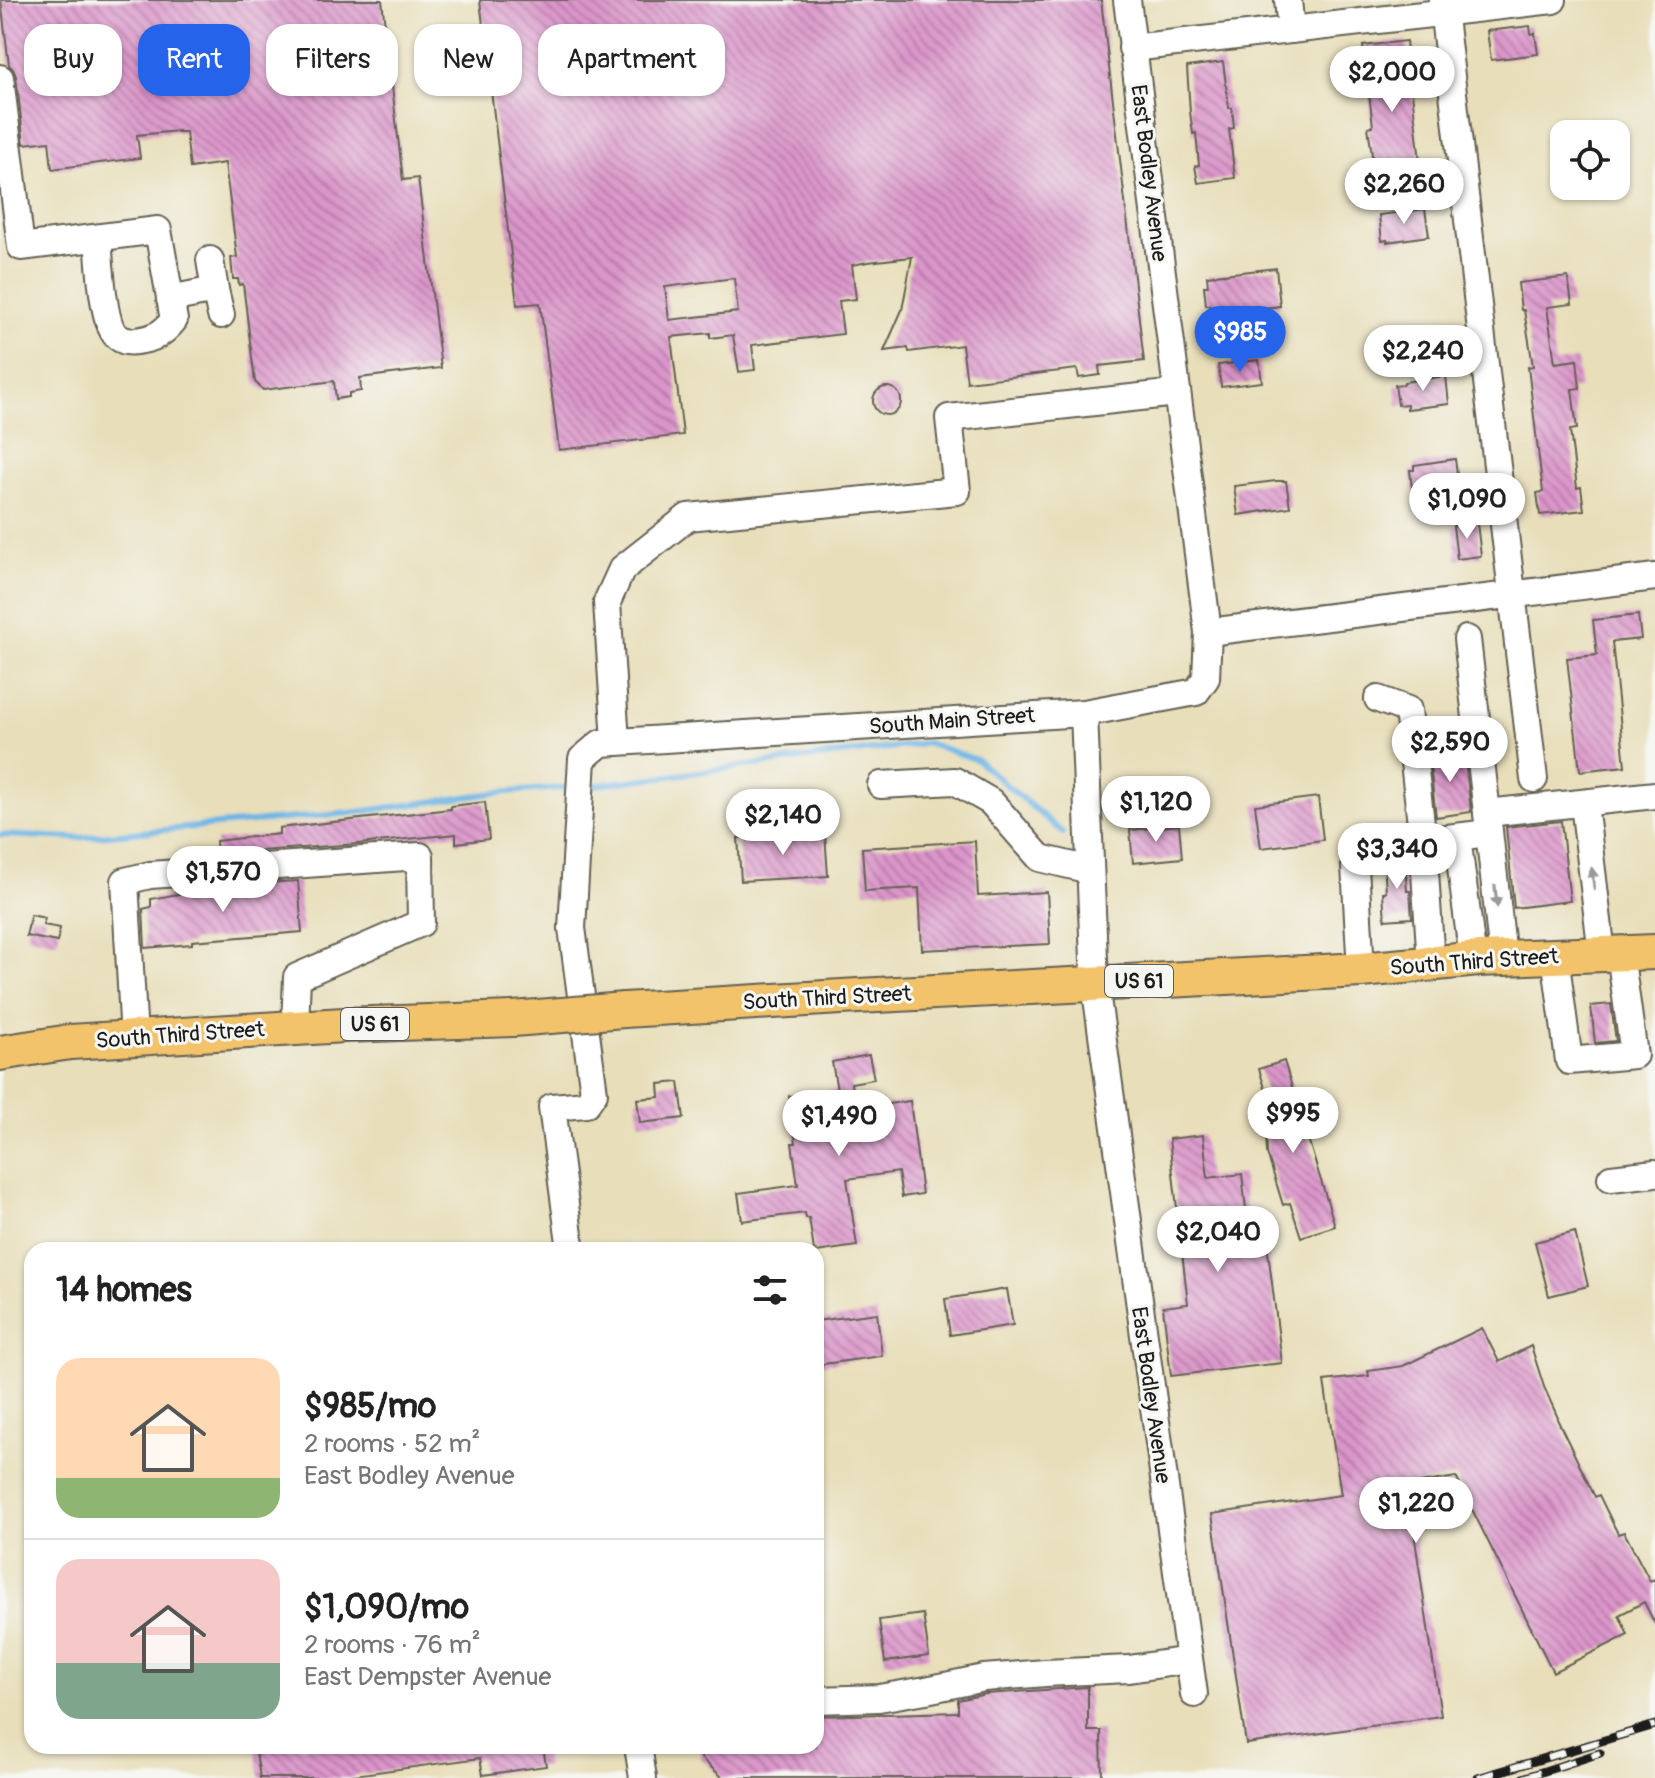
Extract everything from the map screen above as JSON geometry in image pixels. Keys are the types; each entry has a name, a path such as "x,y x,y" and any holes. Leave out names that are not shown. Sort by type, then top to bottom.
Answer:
{"main road":[{"name":"South Third Street","path":"0,1053 70,1042 295,1028 513,1019 858,996 1361,970 1488,959 1655,952"}],"street":[{"name":"East Bodley Avenue","path":"1127,0 1208,632"},
{"path":"1288,0 1291,30"},
{"path":"1132,48 1291,30 1442,6 1553,0"},
{"path":"1442,6 1534,779"},
{"path":"0,78 21,247 158,230 174,320 165,331 150,340 130,342 117,337 107,320 98,238"},
{"path":"170,299 218,303 210,260"},
{"path":"616,742 607,602 622,569 688,517 957,491 949,418 1177,393"},
{"path":"1208,632 1655,577"},
{"name":"South Main Street","path":"570,1242 552,1107 586,1104 594,1093 572,928 582,759 601,743 1084,713 1196,692 1206,678 1208,632"},
{"path":"1467,639 1488,823 1488,959"},
{"path":"1378,699 1408,710 1423,841 1431,964"},
{"name":"East Bodley Avenue","path":"1084,713 1095,984 1194,1694"},
{"path":"881,785 955,781 991,802 1040,858 1090,870"},
{"path":"1361,970 1354,849 1457,837 1488,823 1584,804 1655,795"},
{"path":"1555,956 1569,1061 1634,1055 1611,953 1584,804"},
{"path":"1457,837 1488,959"},
{"path":"134,1038 125,881 150,875 420,856 421,923 297,977 295,1028"},
{"path":"1611,1178 1655,1173"},
{"path":"824,1700 879,1698 984,1678 1129,1669 1188,1660"},
{"path":"639,1754 643,1778"}],"building":[{"path":"1,0 382,0 385,24 266,24 266,96 393,96 403,180 418,178 441,368 360,378 361,391 336,399 334,381 263,390 255,382 243,284 239,285 238,279 233,279 231,258 237,257 225,163 190,168 186,132 178,131 137,135 140,158 52,169 49,141 24,144 16,76 9,65"},
{"path":"480,0 1101,0 1144,361 1099,366 1100,375 1079,378 1077,369 967,382 962,345 909,352 908,348 884,351 902,310 912,257 868,262 852,265 856,299 839,301 843,334 752,345 755,370 739,372 733,335 710,338 710,333 671,337 683,435 559,450 540,303 517,305 492,96 522,96 522,24 483,24","holes":["734,278 738,312 669,320 665,287"]},
{"path":"1530,26 1531,34 1535,33 1538,54 1491,60 1487,31"},
{"path":"1406,41 1422,178 1369,184 1367,170 1374,169 1368,127 1373,126 1363,46"},
{"path":"1223,62 1229,108 1232,108 1234,128 1229,129 1235,178 1198,183 1196,133 1193,134 1187,67"},
{"path":"1425,209 1429,236 1382,241 1379,215"},
{"path":"1276,268 1280,306 1211,314 1210,305 1206,305 1204,286 1208,286 1207,276"},
{"path":"1568,277 1572,304 1547,307 1555,363 1577,360 1580,388 1572,389 1577,429 1570,430 1577,488 1581,487 1584,510 1540,515 1537,493 1543,492 1528,367 1533,366 1518,283"},
{"path":"1259,360 1262,382 1221,387 1218,365"},
{"path":"1446,376 1449,404 1407,409 1407,404 1398,405 1395,385"},
{"path":"887,387 897,391 901,401 897,411 887,415 877,411 873,401 877,391"},
{"path":"1455,459 1459,488 1417,493 1416,488 1412,489 1410,470 1414,470 1414,465"},
{"path":"1286,481 1290,507 1238,515 1234,486"},
{"path":"1477,523 1481,556 1457,559 1453,526"},
{"path":"1638,615 1641,639 1612,642 1625,766 1580,771 1567,658 1597,655 1593,620"},
{"path":"1450,751 1464,752 1471,812 1436,817 1429,756"},
{"path":"1318,797 1323,840 1261,848 1255,805"},
{"path":"485,802 489,839 456,843 456,834 217,854 216,841 279,834 279,828 451,809 451,806"},
{"path":"1561,821 1570,901 1514,908 1506,827"},
{"path":"1179,825 1182,858 1133,863 1130,830"},
{"path":"825,833 828,876 741,881 738,838"},
{"path":"975,841 978,896 1047,892 1050,944 922,950 919,888 865,891 862,848"},
{"path":"1405,860 1412,918 1385,920 1384,862"},
{"path":"298,881 302,932 145,948 143,909 151,907 151,899 189,892 188,888"},
{"path":"31,915 45,918 43,925 60,928 57,942 26,936"},
{"path":"1611,1004 1616,1041 1595,1043 1591,1006"},
{"path":"869,1055 874,1079 851,1083 855,1113 889,1109 888,1104 910,1101 922,1194 902,1197 898,1172 847,1179 857,1246 824,1251 824,1242 813,1242 809,1218 805,1213 742,1221 738,1193 798,1185 789,1096 837,1090 832,1062"},
{"path":"1284,1061 1335,1226 1301,1237 1290,1203 1283,1205 1267,1153 1266,1132 1272,1130 1265,1106 1270,1104 1259,1069"},
{"path":"679,1082 684,1118 640,1123 637,1099 660,1097 659,1084"},
{"path":"1203,1135 1208,1178 1242,1174 1250,1245 1267,1243 1282,1363 1171,1376 1163,1307 1188,1304 1169,1139"},
{"path":"1575,1232 1588,1286 1549,1296 1535,1242"},
{"path":"1007,1289 1013,1325 950,1335 945,1299"},
{"path":"877,1313 882,1356 824,1364 824,1320"},
{"path":"1482,1328 1499,1362 1531,1346 1557,1419 1595,1497 1599,1495 1618,1534 1624,1532 1650,1581 1655,1579 1655,1624 1644,1602 1619,1615 1628,1635 1553,1672 1456,1477 1407,1485 1441,1716 1246,1744 1212,1514 1341,1495 1324,1381 1369,1376 1368,1371 1403,1366"},
{"path":"923,1614 929,1656 885,1662 879,1620"},
{"path":"1088,1687 1088,1731 1101,1731 1102,1778 723,1778 701,1758 701,1754 824,1754 824,1716 958,1712 958,1700 986,1694"},
{"path":"256,1754 544,1754 546,1766 483,1775 480,1758 354,1775 355,1778 260,1778"}],"waterway":[{"path":"589,786 928,743 977,760 1063,833"},
{"path":"0,835 76,838 350,813 494,793 574,787"}],"railway":[{"path":"1478,1778 1655,1725"},
{"path":"1523,1778 1600,1753"}]}
